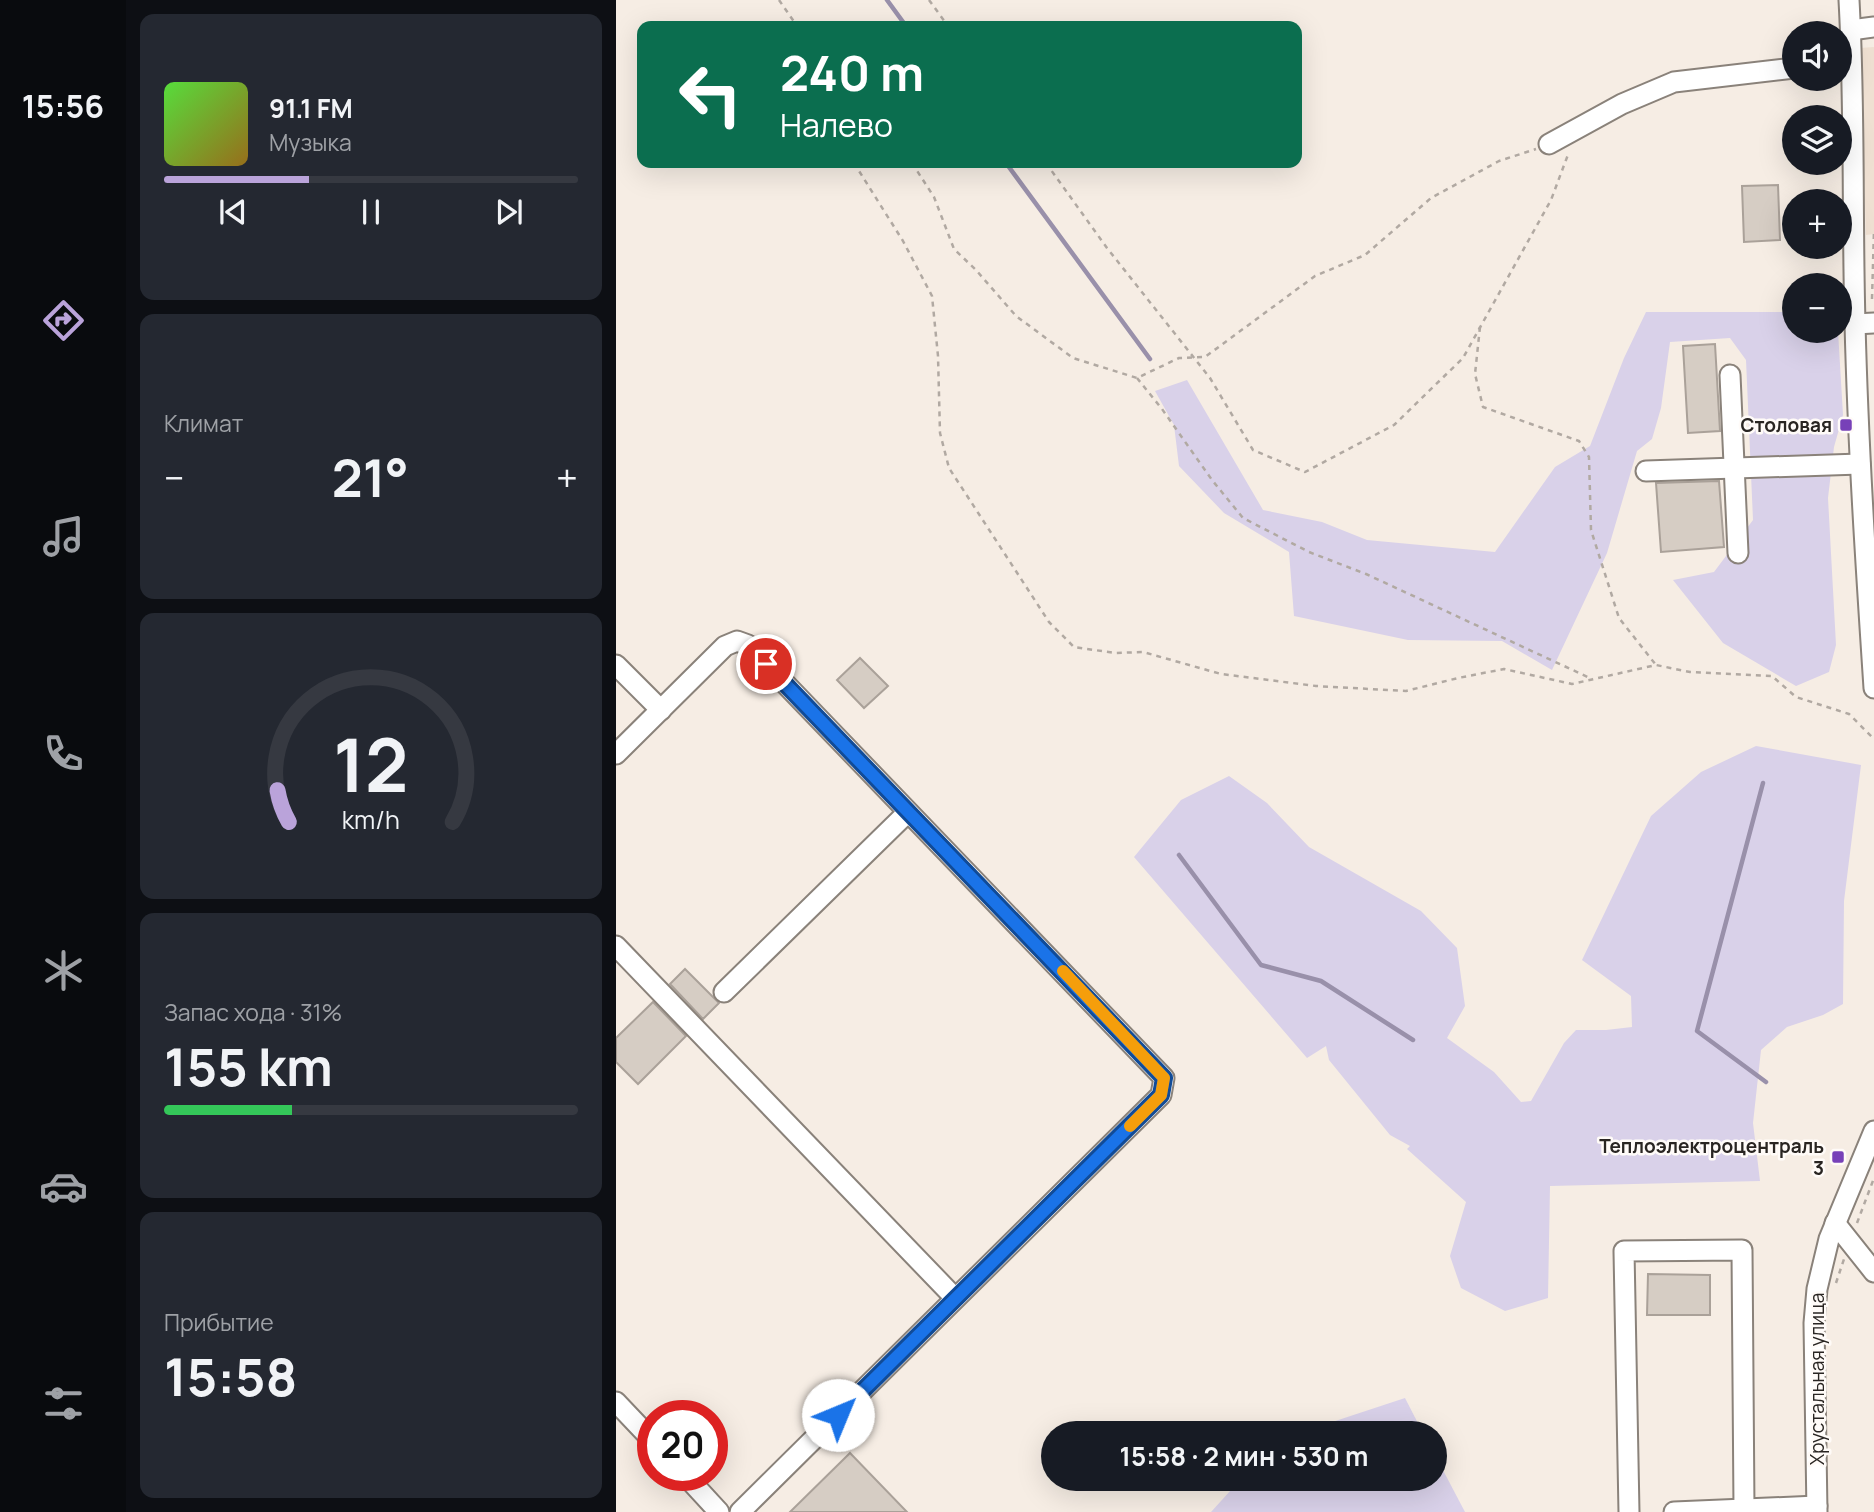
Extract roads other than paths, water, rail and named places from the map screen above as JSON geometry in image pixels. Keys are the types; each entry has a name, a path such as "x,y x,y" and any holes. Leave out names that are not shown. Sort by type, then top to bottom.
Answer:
{"street":[{"path":"1849,0 1850,21"},
{"path":"1852,30 1874,27"},
{"path":"1549,144 1622,104 1674,82 1782,69"},
{"path":"1848,91 1867,323 1860,464 1874,688"},
{"path":"1730,375 1738,552"},
{"path":"1646,471 1860,464"},
{"path":"616,754 726,646 737,641 748,646 1164,1078 1161,1095 740,1512"},
{"path":"616,665 661,710"},
{"path":"724,992 908,812"},
{"path":"616,946 955,1298"},
{"name":"Хрустальная улица","path":"1817,1509 1814,1306 1819,1273 1835,1223 1874,1131"},
{"path":"1835,1223 1874,1272"},
{"path":"1629,1512 1624,1251 1742,1250 1744,1509"},
{"path":"616,1402 637,1424"},
{"path":"700,1491 719,1512"},
{"path":"1674,1512 1817,1509"}],"waterway":[{"path":"887,0 902,21"},
{"path":"1010,168 1150,359"},
{"path":"1763,783 1697,1031 1766,1082"},
{"path":"1179,855 1261,965 1321,981 1413,1040"}],"place":[{"name":"Столовая","path":"1846,425"},
{"name":"Теплоэлектроцентраль 3","path":"1838,1157"}]}
